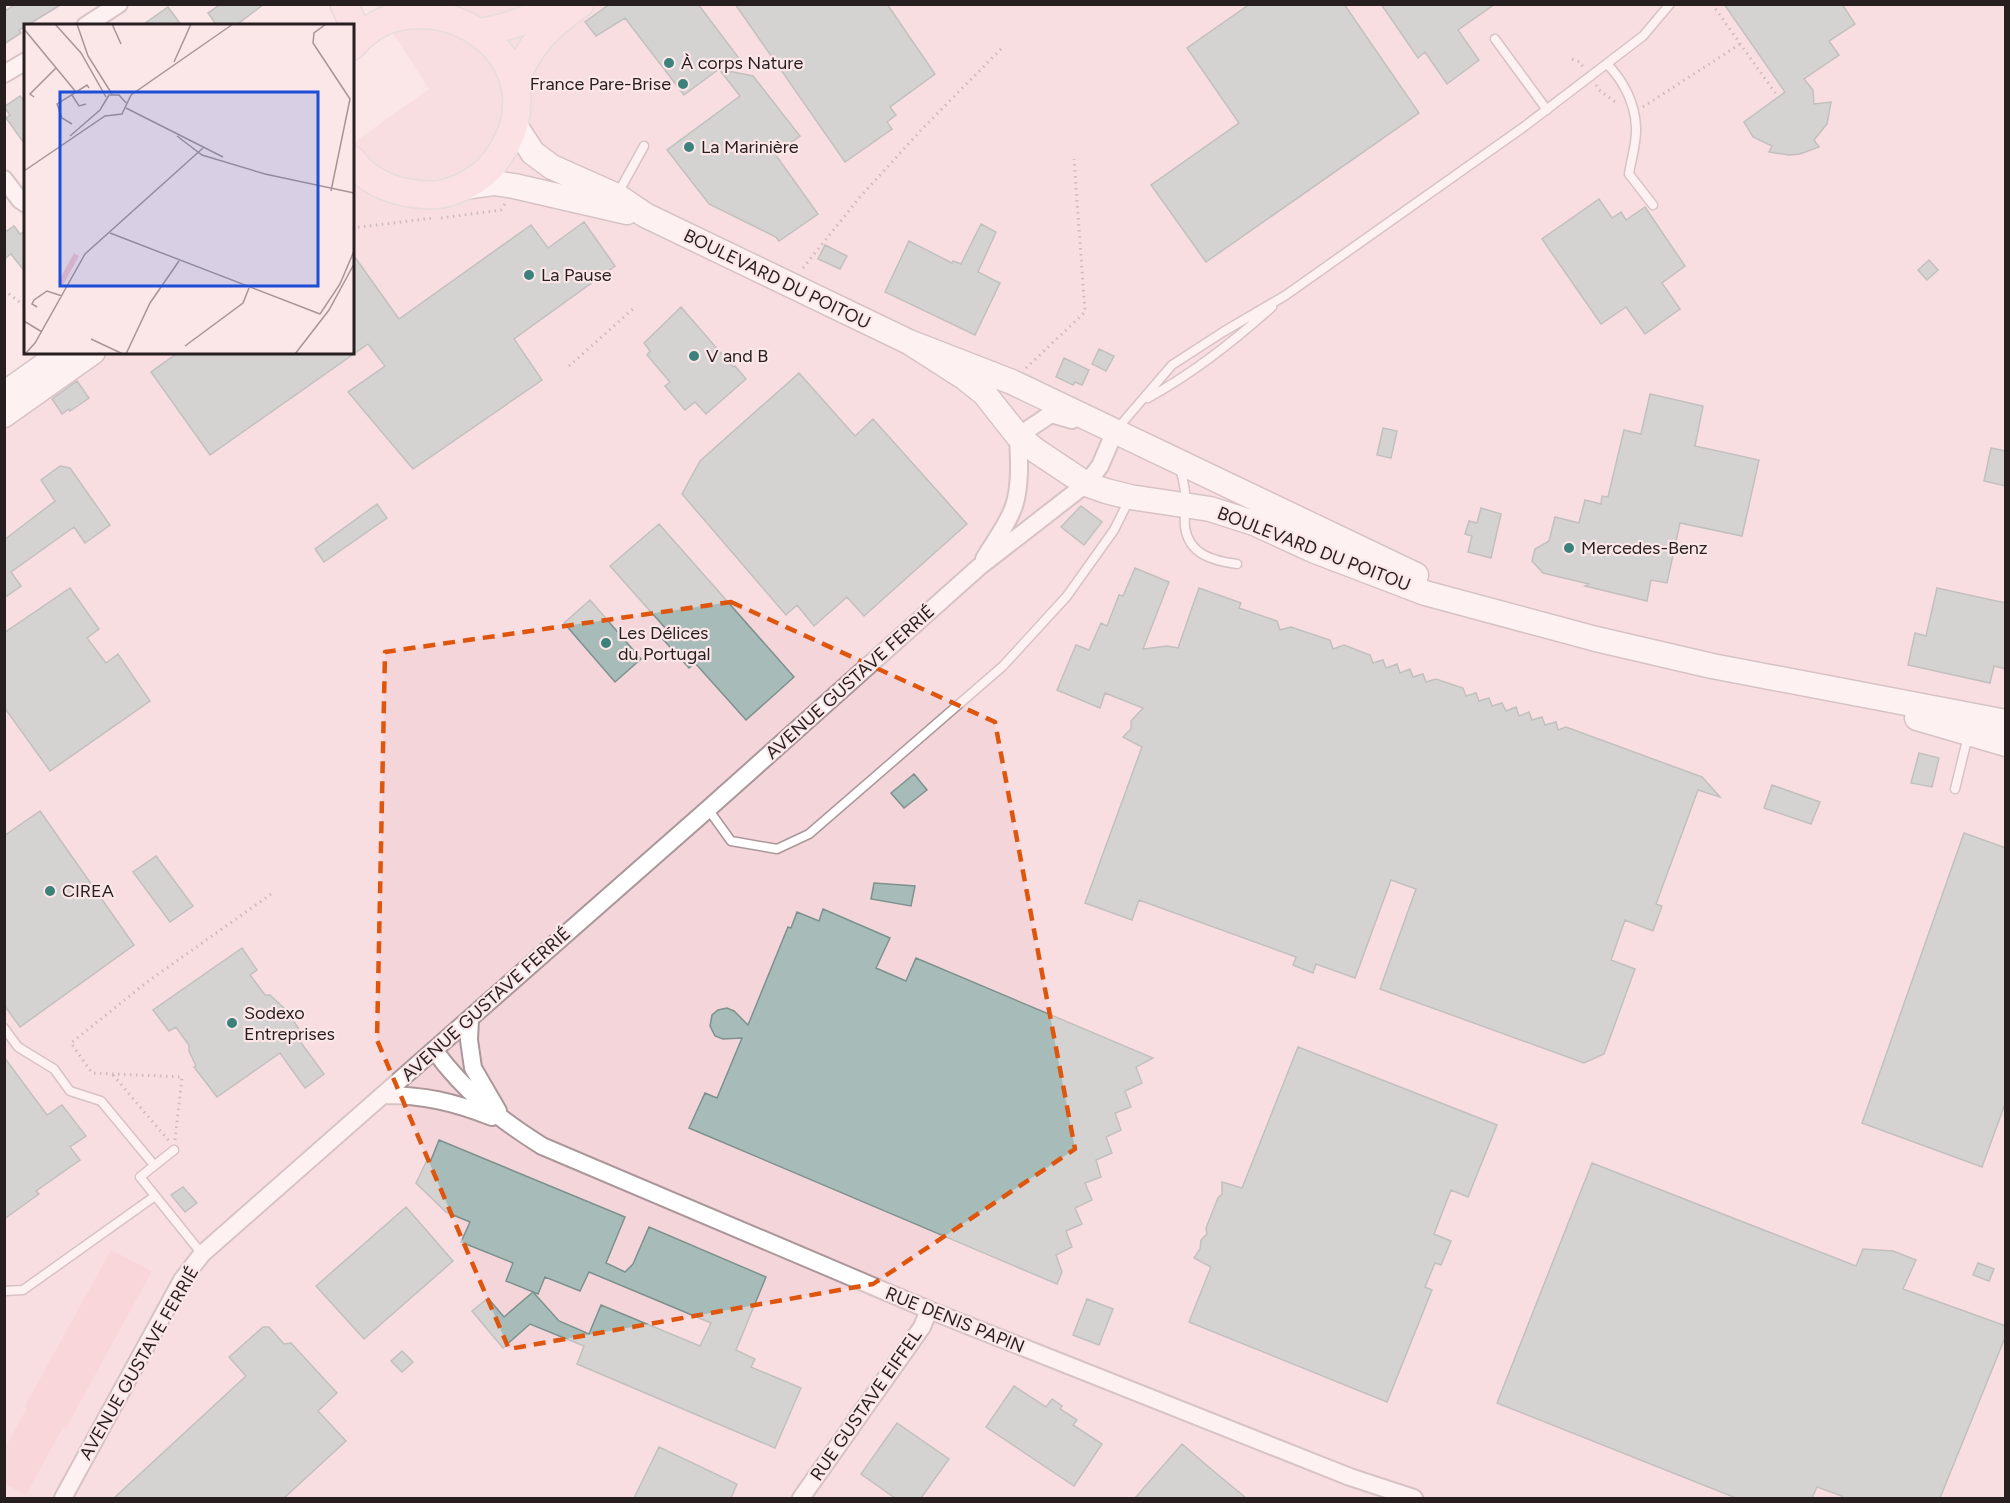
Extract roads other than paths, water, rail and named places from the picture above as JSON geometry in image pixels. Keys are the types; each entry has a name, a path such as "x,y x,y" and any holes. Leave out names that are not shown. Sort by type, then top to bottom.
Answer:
{"main road":[{"path":"345,4 351,24"},
{"path":"483,32 512,26 540,14 553,4"},
{"path":"514,83 530,49 556,21 580,4"},
{"path":"354,187 365,184 382,186 409,194 436,195 463,187 487,172 504,150 514,124 517,104 511,72 500,50 483,32 460,18 434,12 402,9 356,42"},
{"name":"BOULEVARD DU POITOU","path":"514,124 533,153 552,167 616,196 645,215 909,342 1012,382 1484,608"},
{"path":"354,163 382,186"},
{"name":"BOULEVARD DU POITOU","path":"463,187 494,183 514,186 645,215"},
{"name":"BOULEVARD DU POITOU","path":"909,342 984,393 1018,436 1086,484 1131,497 1210,509 1254,523 1316,551 1425,593 1596,639 1712,666 1821,687 1971,725 2006,744"},
{"path":"4,393 60,354"},
{"path":"4,414 90,354"},
{"name":"BOULEVARD DU POITOU","path":"1971,725 2006,722"}],"street":[{"path":"92,24 119,4"},
{"path":"4,74 24,62"},
{"path":"4,179 24,203"},
{"path":"1018,436 1051,414 1080,423 1107,427"},
{"name":"AVENUE GUSTAVE FERRIÉ","path":"63,1498 182,1280 202,1254 979,567 1086,484 1100,466 1107,427"},
{"name":"AVENUE GUSTAVE FERRIÉ","path":"979,567 1015,504 1018,484 1018,436"},
{"name":"RUE DENIS PAPIN","path":"470,1018 469,1041 473,1068 504,1122"},
{"name":"RUE DENIS PAPIN","path":"434,1050 456,1078 504,1122 542,1146 929,1310 1350,1477 1414,1498"},
{"name":"RUE DENIS PAPIN","path":"383,1095 433,1098 460,1105 504,1122"},
{"name":"RUE GUSTAVE EIFFEL","path":"801,1498 922,1327 929,1310"}],"lane":[{"path":"1142,401 1172,365 1286,295 1591,78 1644,36 1670,4"},
{"path":"1495,39 1547,110"},
{"path":"1607,64 1617,74 1626,90 1634,113 1637,129 1629,174 1653,205"},
{"path":"616,196 644,147"},
{"path":"1107,427 1142,401 1180,380 1235,341 1286,295"},
{"path":"1179,462 1186,505 1185,528 1191,544 1201,554 1215,561 1238,564"},
{"path":"708,809 732,842 777,849 809,834 1003,666 1067,596 1114,530 1131,497"},
{"path":"1955,789 1971,725"},
{"path":"4,1028 18,1047 54,1069 70,1091 101,1101 154,1166"},
{"path":"174,1150 140,1177 202,1254"},
{"path":"4,1291 23,1290 155,1196"}],"place":[{"name":"À corps Nature","path":"669,63"},
{"name":"France Pare-Brise","path":"683,84"},
{"name":"La Marinière","path":"689,147"},
{"name":"La Pause","path":"529,275"},
{"name":"V and B","path":"694,356"},
{"name":"Mercedes-Benz","path":"1569,548"},
{"name":"Les Délices du Portugal","path":"606,643"},
{"name":"CIREA","path":"50,891"},
{"name":"Sodexo Entreprises","path":"232,1023"}]}
